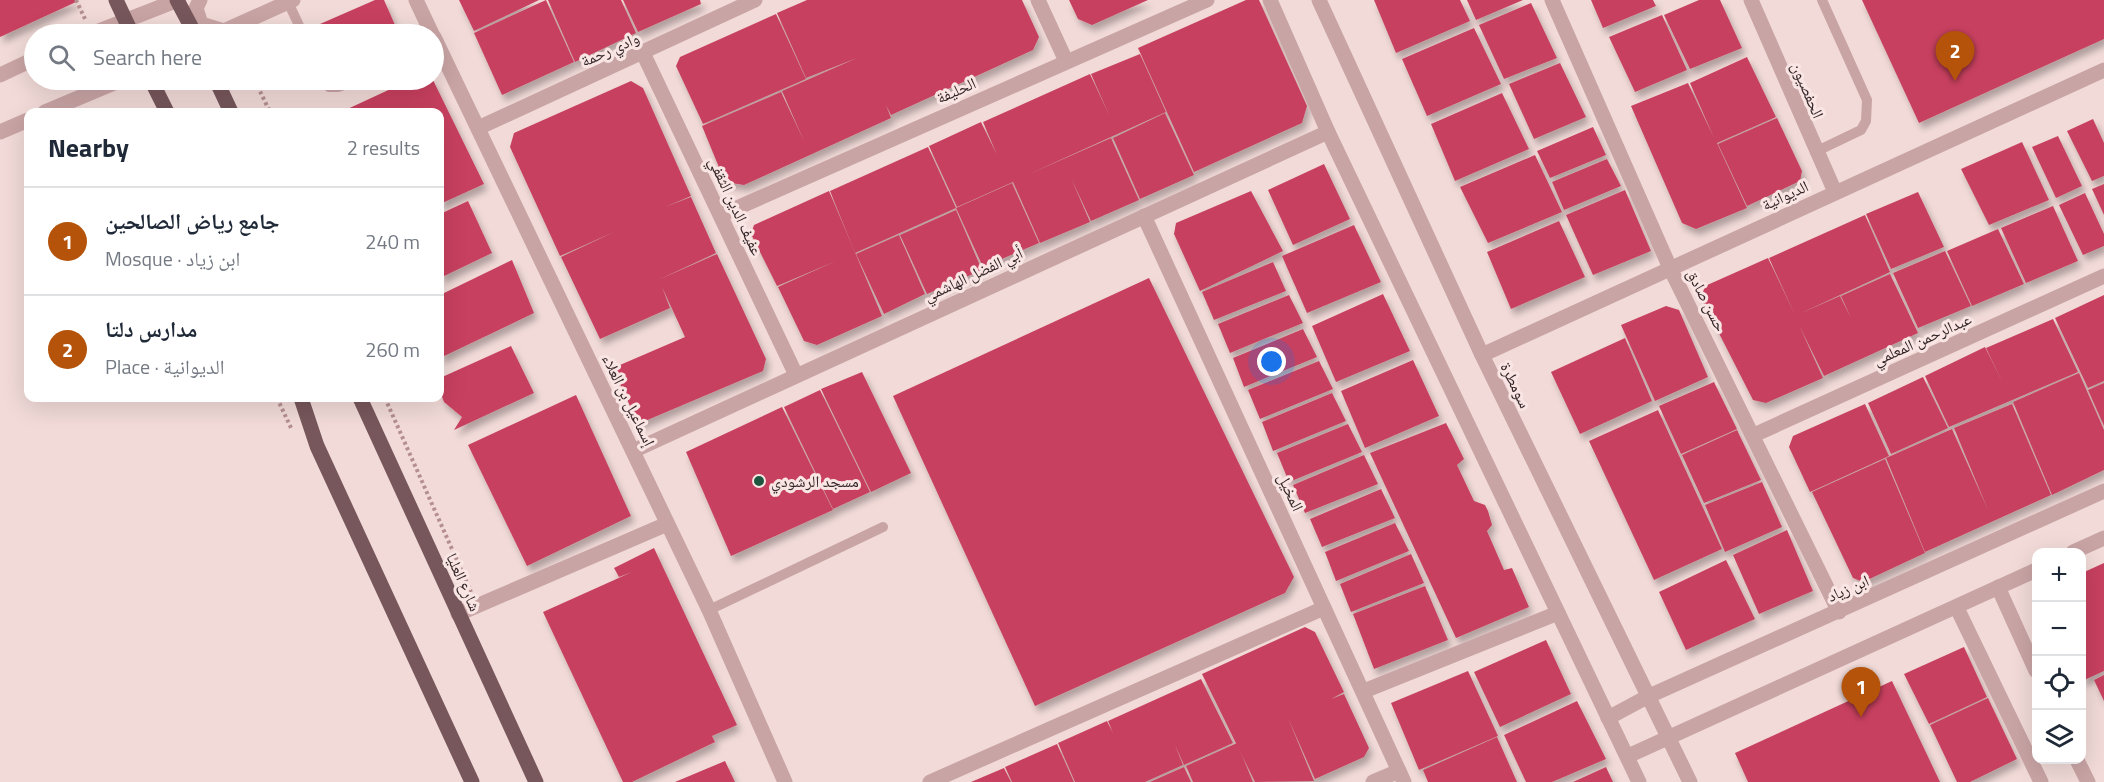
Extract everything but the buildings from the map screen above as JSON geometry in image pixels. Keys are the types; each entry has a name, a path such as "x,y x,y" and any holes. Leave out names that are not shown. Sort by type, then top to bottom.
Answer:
{"main road":[{"path":"116,0 127,24"},
{"path":"178,0 190,24"},
{"path":"156,90 165,108"},
{"path":"221,90 229,108"},
{"path":"302,402 317,446 472,782"},
{"name":"شارع العليا","path":"362,402 536,782"}],"street":[{"path":"114,24 178,0"},
{"path":"200,0 196,8 201,24"},
{"name":"إسماعيل بن العلاء","path":"416,0 427,24"},
{"name":"وادي رحمة","path":"478,128 755,0"},
{"path":"1038,0 1066,61"},
{"name":"الحليفة","path":"721,215 1207,0"},
{"path":"1270,0 1328,132 1639,782"},
{"name":"سومطرة","path":"1319,0 1482,355 1690,782"},
{"name":"حسن صادق","path":"1552,0 1670,268 1839,612"},
{"path":"240,24 291,1"},
{"name":"الحفصيون","path":"1755,1 1815,152 1834,192"},
{"name":"عفيف الدين الثقفي","path":"644,53 796,375"},
{"name":"إسماعيل بن العلاء","path":"444,59 709,610 786,782"},
{"path":"0,75 24,64"},
{"name":"الديوانية","path":"1482,355 2104,69"},
{"path":"54,108 97,90"},
{"path":"0,132 24,122"},
{"name":"أبي الفضل الهاشمي","path":"633,451 1328,132"},
{"name":"المخيل","path":"1144,216 1402,776"},
{"name":"عبدالرحمن المعلمي","path":"1754,435 2104,276"},
{"name":"ابن زياد","path":"1608,718 1647,697 2104,491"},
{"path":"458,614 667,524"},
{"path":"2082,548 2104,538"},
{"path":"1628,756 2032,572"},
{"path":"1998,587 2032,660"},
{"path":"930,782 1324,608"},
{"path":"1957,608 2039,781"},
{"path":"1364,691 1558,613"},
{"path":"2079,764 2088,782"},
{"path":"1373,782 1402,776"}],"lane":[{"path":"1815,152 1861,130 1868,110 1867,100 1822,0"},
{"path":"291,1 299,24"},
{"path":"709,610 883,527"}],"path":[{"path":"259,90 268,108"},
{"path":"387,402 477,606"}],"place":[{"name":"مدارس دلتا","path":"1955,81"},
{"name":"مسجد الرشودي","path":"759,481"},
{"name":"جامع رياض الصالحين","path":"1861,717"}]}
